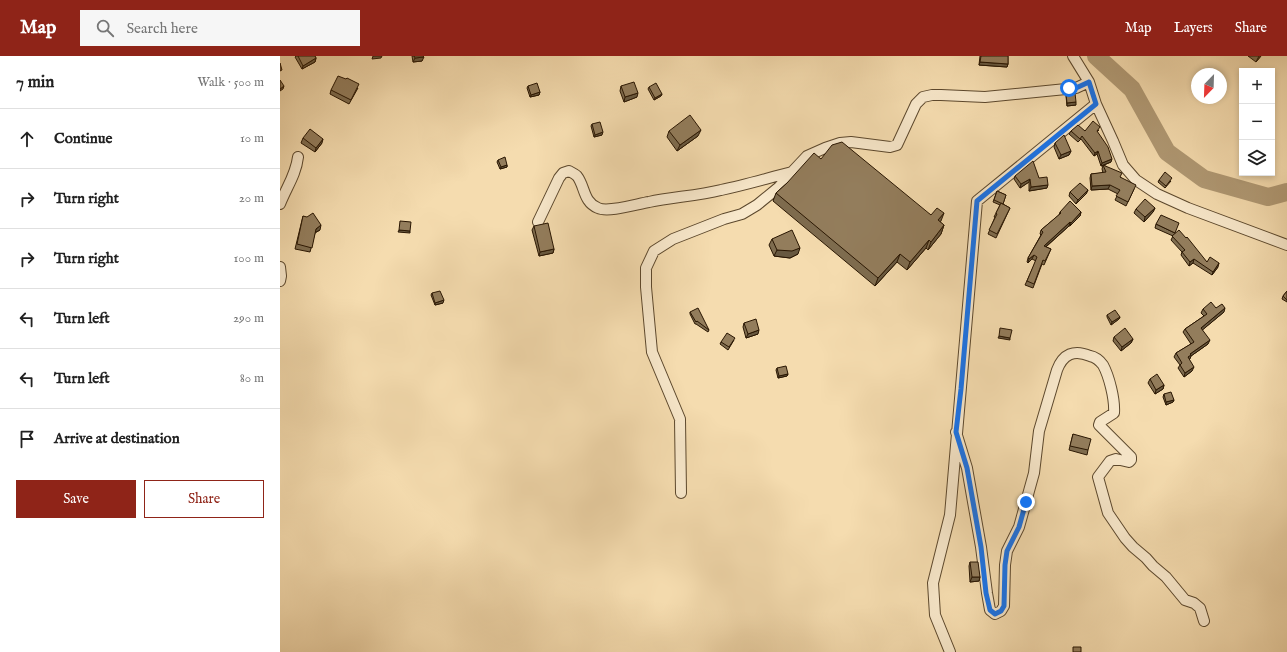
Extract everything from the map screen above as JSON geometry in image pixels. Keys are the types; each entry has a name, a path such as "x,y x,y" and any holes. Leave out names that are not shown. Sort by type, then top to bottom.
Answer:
{"street":[{"path":"1073,56 1089,82 1096,104 1123,165 1136,180 1169,200 1287,245"},
{"path":"681,493 680,419 652,352 646,287 646,268 654,250 673,239 724,219 742,214 757,205 779,187 807,156 840,143 851,142 890,147 897,145 916,104 923,97 941,95 984,97 1076,88 1089,82"},
{"path":"950,652 935,615 933,583 950,515 977,201 1096,104"},
{"path":"280,204 293,178 298,157"},
{"path":"538,222 559,178 564,173 569,171 577,175 588,200 593,206 604,210 720,191 792,172"},
{"path":"280,267 280,281"},
{"path":"956,432 967,468 990,610 995,614 1001,611 1004,606 1005,565 1007,551 1019,527 1034,473 1039,431 1060,361 1066,356 1082,352 1094,357 1102,363 1111,389 1114,413 1100,422 1099,425 1131,457 1129,462 1116,459 1110,461 1098,477 1108,513 1133,547 1166,577 1185,600 1194,603 1200,608 1204,621"}],"building":[{"path":"298,56 315,56 316,58 303,66"},
{"path":"414,56 423,56 424,57 415,58"},
{"path":"981,56 1008,56 1008,64 980,62"},
{"path":"338,76 347,78 359,84 351,100 331,90"},
{"path":"280,80 284,86 280,89"},
{"path":"634,82 638,93 625,97 621,86"},
{"path":"537,83 540,92 531,95 528,86"},
{"path":"656,83 662,94 655,98 649,87"},
{"path":"1075,93 1076,102 1067,103 1066,94"},
{"path":"690,115 701,130 680,145 669,131"},
{"path":"1093,121 1100,127 1097,131 1108,147 1112,159 1102,163 1098,151 1095,153 1082,136 1080,139 1071,131 1078,125 1085,131"},
{"path":"600,122 603,132 595,135 592,124"},
{"path":"310,129 323,139 316,148 303,138"},
{"path":"1064,135 1071,151 1061,155 1055,143"},
{"path":"842,142 931,215 937,208 944,213 938,220 944,225 931,242 929,240 910,262 900,254 878,278 776,193 814,153 821,159 832,145"},
{"path":"505,157 507,165 501,167 498,160"},
{"path":"1033,161 1039,178 1047,177 1048,185 1031,187 1030,179 1021,184 1015,176"},
{"path":"1103,165 1122,173 1120,177 1136,185 1128,202 1116,196 1120,190 1110,185 1092,186 1091,174 1106,172"},
{"path":"1165,172 1172,178 1166,186 1159,180"},
{"path":"1080,183 1088,190 1078,200 1070,192"},
{"path":"997,191 1006,195 1003,204 994,200"},
{"path":"1145,199 1155,208 1145,217 1136,209"},
{"path":"1070,201 1081,212 1071,223 1070,222 1044,246 1051,249 1045,261 1043,260 1034,284 1027,281 1037,257 1034,255 1029,259 1028,258 1043,232 1041,230 1061,213 1060,212"},
{"path":"1001,203 1010,208 997,234 989,230"},
{"path":"313,213 321,225 316,229 312,248 297,244 303,216 307,217"},
{"path":"1161,215 1179,223 1175,233 1156,224"},
{"path":"400,221 411,222 410,231 399,230"},
{"path":"548,223 554,249 540,252 534,226"},
{"path":"792,230 800,248 792,251 777,250 772,239"},
{"path":"1179,230 1186,238 1187,237 1207,262 1210,257 1219,263 1213,272 1194,259 1190,262 1182,252 1185,250 1172,236"},
{"path":"440,291 444,300 435,303 432,293"},
{"path":"1287,291 1287,300 1283,296"},
{"path":"1211,302 1216,308 1222,304 1225,308 1201,328 1210,340 1190,354 1191,355 1188,357 1194,367 1185,373 1180,365 1182,363 1176,353 1194,342 1185,329 1207,314 1203,309"},
{"path":"698,308 709,330 697,321 696,322 690,312"},
{"path":"1115,310 1120,317 1112,322 1107,315"},
{"path":"756,319 759,330 748,334 744,323"},
{"path":"1000,328 1012,330 1010,338 999,336"},
{"path":"1125,328 1133,339 1122,347 1114,337"},
{"path":"727,333 735,338 729,347 721,342"},
{"path":"786,366 788,374 779,376 777,368"},
{"path":"1157,374 1164,385 1156,390 1150,379"},
{"path":"1171,392 1174,400 1166,402 1164,394"},
{"path":"1073,434 1091,439 1088,450 1070,446"},
{"path":"970,562 978,562 980,577 972,577"},
{"path":"1073,647 1081,647 1081,652 1073,652"}],"waterway":[{"path":"1096,56 1132,89 1167,152 1204,179 1268,197 1287,192"}],"route":[{"path":"1026,502 1019,527 1007,551 1005,565 1004,606 1001,611 995,614 990,610 986,593 981,547 967,468 956,432 977,201 1096,104 1089,82 1076,88 1069,88"}]}
